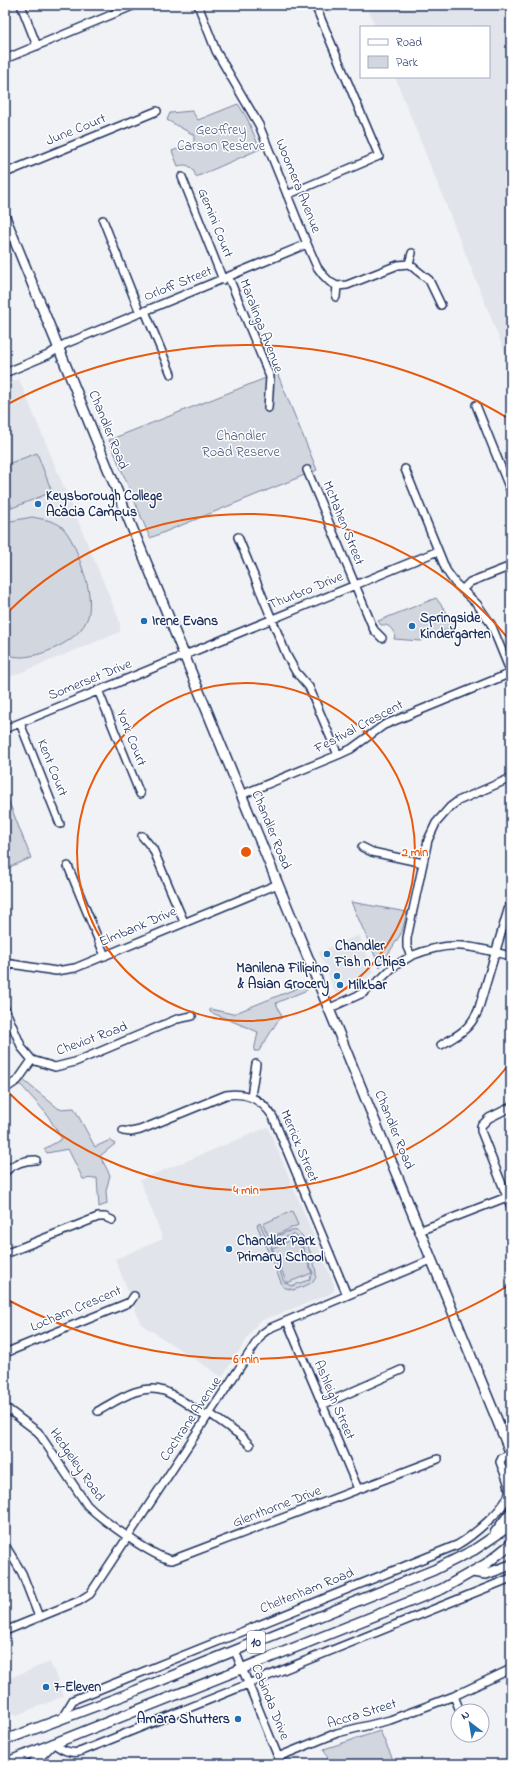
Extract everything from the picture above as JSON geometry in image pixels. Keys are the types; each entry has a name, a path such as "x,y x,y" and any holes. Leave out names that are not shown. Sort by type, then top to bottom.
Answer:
{"main road":[{"name":"Chandler Road","path":"5,216 241,795 330,1008 419,1231 508,1436 511,1454"},
{"path":"487,1542 511,1512"},
{"name":"Cheltenham Road","path":"5,1740 108,1702 449,1564 487,1542 511,1525"},
{"name":"10","path":"8,1763 52,1744 442,1589 472,1572 511,1544"},
{"path":"472,1572 486,1574 511,1565"},
{"path":"32,1764 52,1744"},
{"path":"5,1752 8,1763"}],"street":[{"path":"21,5 37,46"},
{"name":"Woomera Avenue","path":"198,5 216,51 259,125 317,267 330,282 337,286"},
{"path":"287,195 379,156 315,5"},
{"path":"5,59 131,6"},
{"name":"June Court","path":"5,173 157,111"},
{"name":"Gemini Court","path":"182,177 226,279"},
{"path":"103,220 171,374"},
{"name":"Orloff Street","path":"5,373 48,355 65,344 226,279 307,244"},
{"path":"409,264 412,253"},
{"path":"336,297 337,286 347,285 398,264 409,264 429,280 441,305"},
{"name":"Maralinga Avenue","path":"226,279 270,377 268,408"},
{"path":"476,405 511,492"},
{"path":"405,469 446,570 455,583 477,604 491,624 511,673"},
{"name":"McMahen Street","path":"308,470 374,630 382,638"},
{"path":"238,537 287,656 296,672 309,687 338,755"},
{"name":"Thurbro Drive","path":"184,655 438,551"},
{"path":"462,590 470,582 511,566"},
{"name":"Somerset Drive","path":"5,729 184,655"},
{"name":"Festival Crescent","path":"241,795 351,749 384,725 511,673"},
{"name":"York Court","path":"98,690 140,794"},
{"name":"Kent Court","path":"20,723 60,824"},
{"path":"411,956 407,947 407,938 431,830 450,807 468,796 511,778"},
{"path":"142,836 153,849 184,922"},
{"path":"362,846 372,852 423,863"},
{"path":"68,866 105,956"},
{"name":"Elmbank Drive","path":"6,963 56,971 75,968 278,884"},
{"path":"441,1045 458,1035 472,1023 478,1011 511,900"},
{"path":"330,1008 367,991 393,967 411,956 442,946 470,946 511,956"},
{"path":"5,983 6,963"},
{"path":"5,1009 22,1048 32,1060 18,1080 5,1089"},
{"name":"Cheviot Road","path":"32,1060 55,1067 75,1062 177,1019 192,1016"},
{"path":"123,1131 131,1132 140,1130 226,1095 238,1093 251,1096 256,1064"},
{"name":"Merrick Street","path":"251,1096 264,1105 273,1117 347,1295"},
{"path":"511,1107 489,1118 481,1126 481,1131 511,1207"},
{"path":"5,1172 17,1163 26,1160 36,1160"},
{"path":"419,1231 506,1197"},
{"path":"5,1254 98,1217 104,1217 112,1220"},
{"name":"Cochrane Avenue","path":"5,1631 79,1601 90,1594 262,1334 270,1328 431,1260"},
{"name":"Locharn Crescent","path":"5,1353 130,1302 134,1296"},
{"name":"Ashleigh Street","path":"287,1321 358,1489"},
{"path":"322,1405 401,1370"},
{"path":"98,1411 125,1395 149,1388 165,1391 208,1415 241,1436 250,1445"},
{"name":"Hedgeley Road","path":"5,1407 38,1432 87,1505 96,1514 129,1536"},
{"name":"Cheltenham Road","path":"62,1718 73,1700 424,1559 460,1543 485,1523 508,1495 509,1487 500,1462 501,1459 511,1454"},
{"name":"Glenthorne Drive","path":"129,1536 164,1559 172,1560 438,1459"},
{"path":"5,1546 22,1573 39,1617"},
{"path":"52,1744 66,1752 78,1753 511,1578"},
{"name":"Cabinda Drive","path":"236,1651 279,1761"},
{"name":"Accra Street","path":"279,1761 337,1733 390,1720 454,1696 511,1669"},
{"path":"454,1696 457,1703"}],"shaded area":[{"path":"367,5 511,5 511,368 395,78 490,78 490,26 375,26"},
{"name":"Keysborough College Acacia Campus","path":"19,379 120,622 120,632 5,679 5,385"},
{"path":"359,935 374,972 357,985 336,994 319,952"},
{"name":"Chandler Park Primary School","path":"268,1127 334,1285 334,1291 328,1295 258,1322 222,1377 141,1324 115,1259 163,1239 140,1180"},
{"name":"7-Eleven","path":"50,1662 64,1696 17,1715 5,1708 5,1680"}],"green space":[{"name":"Geoffrey Carson Reserve","path":"238,104 247,118 260,149 196,177 192,168 185,165 178,166 172,151 194,143 194,135 167,120 170,113 192,111 198,120"},
{"name":"Chandler Road Reserve","path":"276,374 278,375 317,470 150,538 109,440"},
{"path":"37,453 52,492 12,508 5,489 5,465"},
{"path":"32,517 58,524 71,540 87,583 89,594 89,612 86,621 80,630 63,644 31,656 20,657 5,655 5,524 11,521"},
{"path":"436,598 456,625 420,641 394,639 395,635 391,628 386,625 381,625 378,621"},
{"path":"5,792 31,858 5,869"},
{"path":"351,902 407,912 402,932 380,967"},
{"path":"305,985 307,990 276,1003 282,1017 277,1022 259,1051 254,1051 258,1032 210,1012 210,1009 233,1014"},
{"path":"23,1080 59,1109 74,1108 95,1147 110,1140 115,1144 100,1156 110,1175 106,1191 107,1204 99,1207 97,1178 83,1179 68,1149 47,1153 44,1149 62,1139 46,1113 20,1084"},
{"path":"292,1211 298,1225 269,1238 263,1224"},
{"path":"260,1223 268,1242 276,1236 289,1231 297,1231 300,1234 308,1246 314,1262 316,1275 315,1279 311,1283 293,1290 283,1287 257,1225","holes":["293,1234 299,1238 313,1273 309,1280 291,1286 284,1282 271,1247 274,1242"]},
{"path":"297,1238 312,1273 287,1283 272,1248"},
{"path":"380,1731 395,1764 330,1764 324,1749"}],"place":[{"name":"Keysborough College Acacia Campus","path":"38,504"},
{"name":"Irene Evans","path":"144,621"},
{"name":"Springside Kindergarten","path":"412,626"},
{"name":"Chandler Fish n Chips","path":"327,954"},
{"name":"Manilena Filipino & Asian Grocery","path":"337,976"},
{"name":"Milkbar","path":"340,985"},
{"name":"Chandler Park Primary School","path":"229,1249"},
{"name":"7-Eleven","path":"46,1687"},
{"name":"Amara Shutters","path":"238,1719"}]}
